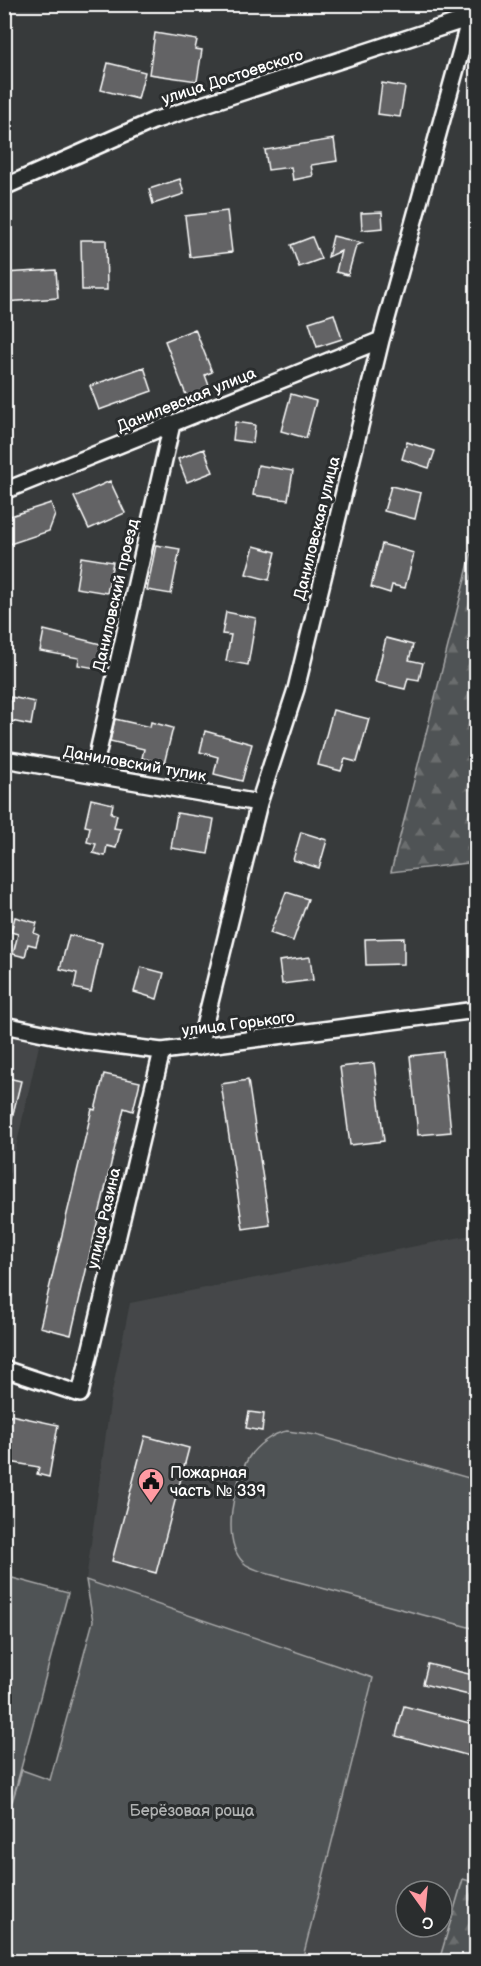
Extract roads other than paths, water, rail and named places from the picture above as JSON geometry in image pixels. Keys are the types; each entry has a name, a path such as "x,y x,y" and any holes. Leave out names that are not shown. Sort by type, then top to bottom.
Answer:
{"street":[{"name":"улица Достоевского","path":"4,187 153,121 473,17"},
{"name":"Даниловская улица","path":"200,1047 259,803 296,689 381,340 473,17"},
{"name":"Данилевская улица","path":"4,491 381,340"},
{"name":"Даниловский проезд","path":"93,774 172,424"},
{"name":"Даниловский тупик","path":"4,759 259,803"},
{"name":"улица Горького","path":"4,1025 81,1041 162,1051 477,1010"},
{"name":"улица Разина","path":"4,1369 80,1394 162,1051"}],"place":[{"name":"Пожарная часть № 339","path":"151,1504"}],"park label":[{"name":"Берёзовая роща","path":"192,1810"}]}
